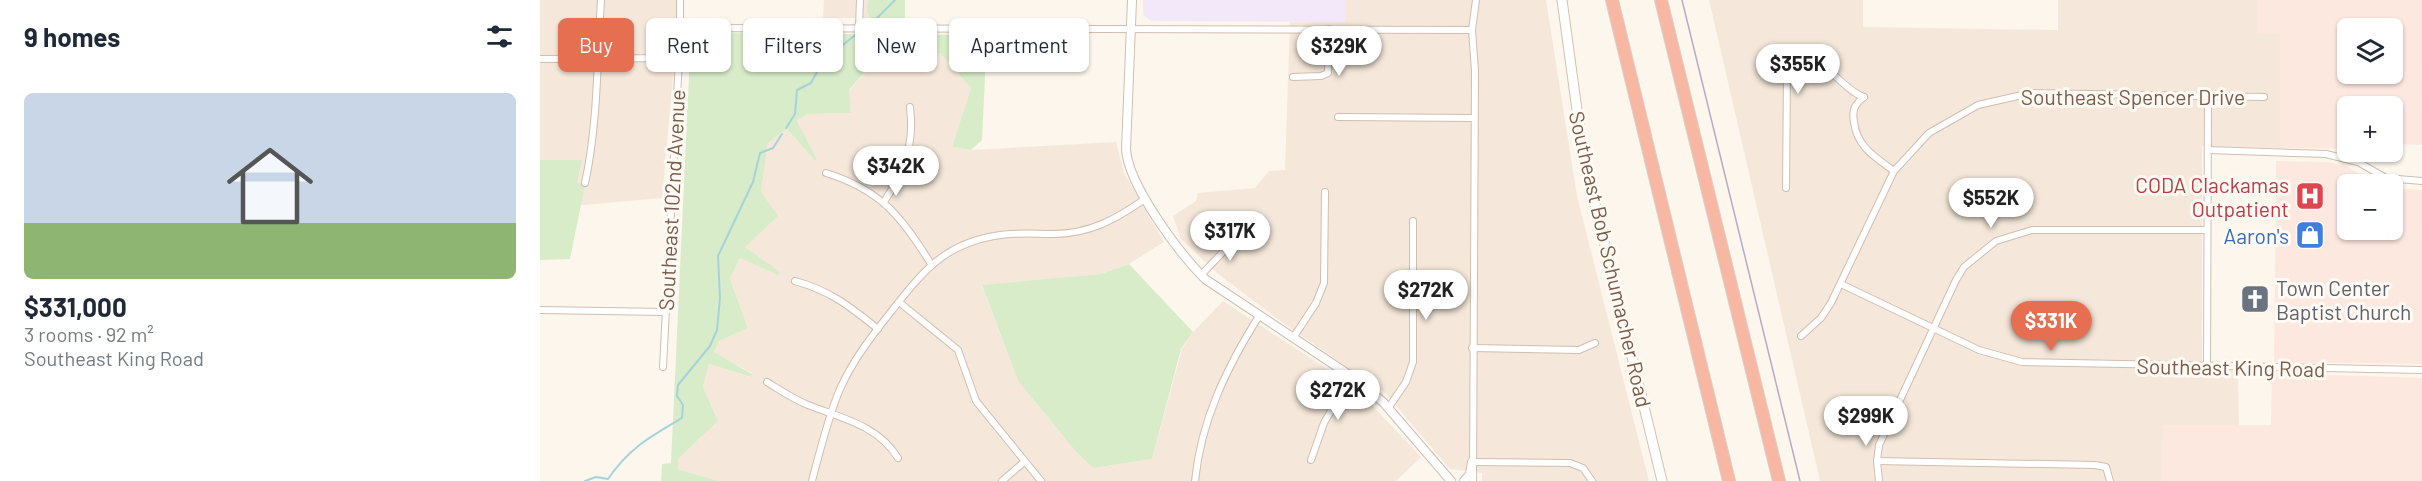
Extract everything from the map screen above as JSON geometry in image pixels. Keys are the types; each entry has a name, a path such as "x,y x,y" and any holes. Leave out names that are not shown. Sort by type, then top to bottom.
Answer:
{"highway":[{"path":"1612,0 1729,481"},
{"path":"1661,0 1779,481"}],"main road":[{"name":"Southeast Bob Schumacher Road","path":"1562,0 1580,143 1662,481"}],"street":[{"path":"601,0 602,18"},
{"name":"Southeast 102nd Avenue","path":"680,0 680,18"},
{"path":"859,18 860,0"},
{"path":"1132,0 1127,156 1131,173 1145,199 1201,274 1259,316 1351,376 1389,407 1451,481"},
{"path":"1473,481 1474,118 1472,30 1476,0"},
{"path":"731,28 855,27"},
{"path":"937,27 1472,30"},
{"path":"1293,77 1321,76 1328,73 1329,29"},
{"path":"540,59 558,59"},
{"path":"1786,188 1787,71 1795,64 1818,63 1829,69 1852,93 1864,97 1855,104 1853,112 1858,142 1894,171"},
{"path":"585,183 591,157 596,72"},
{"name":"Southeast 102nd Avenue","path":"663,367 678,72"},
{"name":"Southeast Spencer Drive","path":"1801,336 1821,318 1840,284 1894,171 1929,133 1978,105 2006,96 2031,93 2264,97"},
{"path":"2207,367 2208,96"},
{"path":"884,202 900,176 910,150 910,107"},
{"path":"1338,117 1474,118"},
{"path":"2208,150 2326,154 2358,162 2386,178 2422,181"},
{"path":"826,173 860,184 884,202 912,234 931,264"},
{"path":"1293,338 1316,303 1324,283 1325,192"},
{"path":"812,481 833,412 850,370 914,280 931,264 958,247 990,236 1064,234 1091,230 1114,220 1145,199"},
{"path":"1389,407 1406,382 1413,362 1413,221"},
{"path":"1880,481 1877,461 1879,445 1964,267 1984,248 2008,235 2040,229 2207,230"},
{"path":"1201,274 1223,252 1232,232"},
{"path":"795,281 817,287 840,298 878,329"},
{"name":"Southeast King Road","path":"1840,284 1979,350 2022,362 2422,370"},
{"path":"899,302 958,350 975,401 1041,481"},
{"path":"540,310 665,312"},
{"path":"1195,481 1202,443 1220,386 1259,316"},
{"path":"1472,348 1579,350 1595,342"},
{"path":"1311,460 1324,423 1351,376"},
{"path":"767,382 798,400 833,412 867,428 887,443 898,458"},
{"path":"1877,461 2095,465 2106,467 2110,481"},
{"path":"1002,481 1024,462"},
{"path":"1464,481 1470,474 1472,462"},
{"path":"1472,462 1570,464 1584,468 1592,481"}],"shaded area":[{"path":"540,0 680,0 678,18 646,18 646,72 673,72 662,198 540,209"},
{"path":"824,0 868,0 868,14 873,18 843,18 823,18"},
{"path":"1143,0 1346,0 1346,22 1151,21 1143,15"},
{"path":"1346,0 1546,0 1577,196 1649,481 1482,481 1482,473 1450,469 1385,393 1279,320 1217,273 1181,239 1173,216 1196,201 1198,193 1255,188 1269,171 1285,170 1290,22 1346,22"},
{"path":"1709,0 1863,0 1863,27 2058,30 2058,0 2257,0 2257,33 2280,33 2280,148 2202,146 2202,370 2238,371 2239,425 2163,425 2162,481 1820,481"},
{"path":"2257,0 2422,0 2422,145 2403,144 2403,96 2337,96 2337,149 2280,148 2280,34 2257,33"},
{"path":"937,53 940,53 949,63 949,72 957,72 971,88 952,147 971,150 1116,142 1124,173 1164,242 1129,264 1101,274 982,286 1018,381 1077,453 1093,468 1152,459 1182,349 1193,332 1223,301 1341,378 1366,399 1421,457 1396,481 718,481 678,469 678,459 718,421 703,387 709,364 750,377 752,373 714,353 719,341 748,328 730,279 740,258 778,274 745,247 761,192 768,143 787,129 815,161 817,159 797,122 806,114 851,113 849,91 865,72 937,72"},
{"path":"2276,161 2327,162 2346,166 2360,174 2337,174 2337,240 2403,240 2403,189 2422,190 2422,364 2274,362"},
{"path":"2272,373 2422,378 2422,481 2162,481 2163,425 2271,425"}],"green space":[{"path":"868,0 905,0 905,18 870,18 867,12"},
{"path":"731,33 743,33 743,72 843,72 843,34 855,34 855,72 865,72 849,90 851,113 807,114 797,121 817,159 815,161 787,129 768,143 761,192 778,216 745,247 780,272 778,275 740,258 730,279 748,328 719,341 714,352 752,374 751,377 709,364 703,387 718,421 678,459 678,469 718,481 661,481 662,464 671,463 689,72 731,72"},
{"path":"937,35 949,35 949,63 940,53 937,53"},
{"path":"957,72 985,72 982,140 971,150 952,147 971,88"},
{"path":"540,160 582,160 577,183 585,185 570,259 540,260"},
{"path":"1129,264 1193,332 1181,349 1152,459 1093,468 1077,453 1018,381 982,285 1101,274"}],"waterway":[{"path":"877,18 895,0"},
{"path":"786,128 795,114 797,90 811,83 823,61 855,35"},
{"path":"585,481 596,477 608,479 632,451 682,418 683,405 677,396 678,385 710,346 717,330 720,298 718,256 753,182 760,153 773,148 782,134"}],"tram line":[{"path":"1682,0 1800,481"}],"place":[{"name":"CODA Clackamas Outpatient","path":"2310,196"},
{"name":"Aaron's","path":"2310,235"},
{"name":"Town Center Baptist Church","path":"2255,299"}]}
